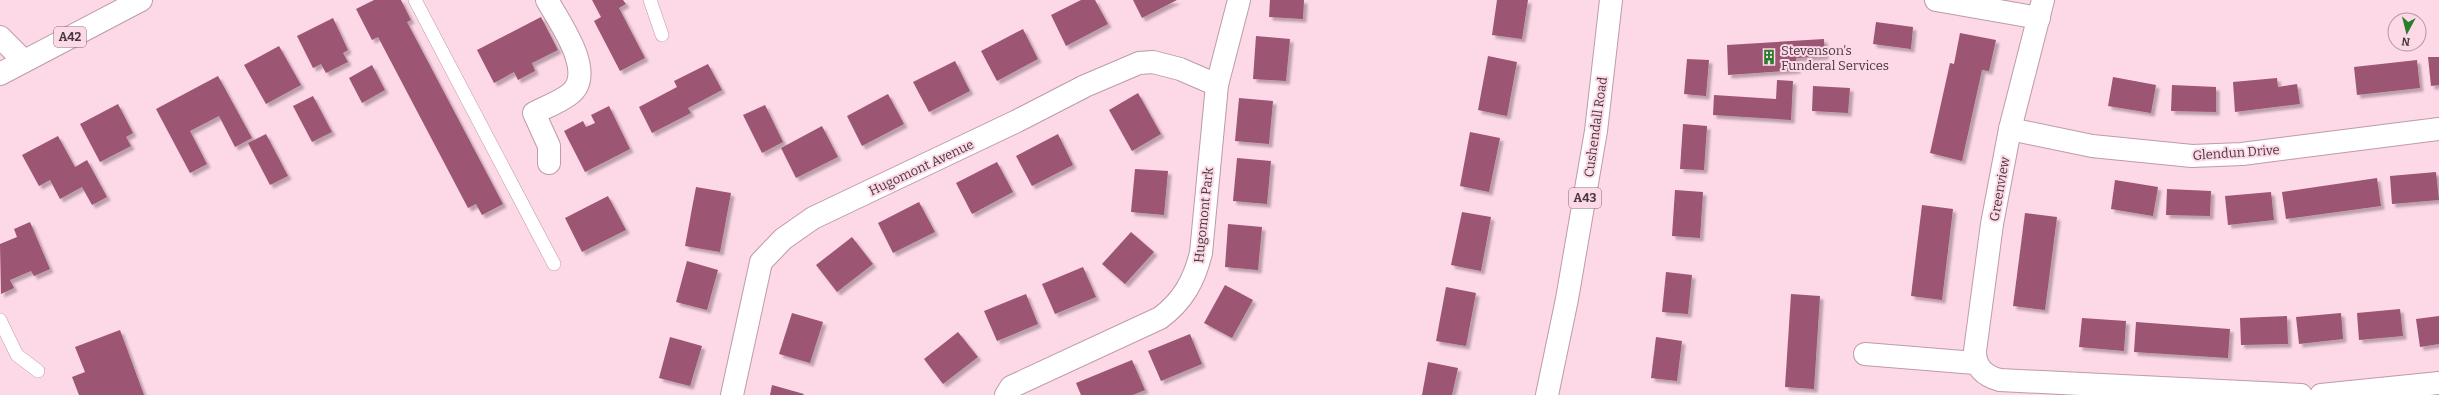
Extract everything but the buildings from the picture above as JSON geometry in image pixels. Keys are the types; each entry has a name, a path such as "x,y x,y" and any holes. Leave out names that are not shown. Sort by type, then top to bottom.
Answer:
{"street":[{"name":"A42","path":"0,74 141,0"},
{"path":"547,0 578,58 581,75 571,94 534,113 549,146 549,163"},
{"name":"Hugomont Park","path":"1006,395 1011,387 1160,318 1175,307 1187,290 1195,275 1201,253 1217,85 1239,0"},
{"name":"Cushendall Road","path":"1547,395 1567,299 1596,131 1611,0"},
{"path":"1936,0 2041,9"},
{"name":"Greenview","path":"1982,369 1975,351 1992,224 2010,128 2041,9"},
{"path":"0,37 24,61"},
{"name":"Hugomont Avenue","path":"732,395 762,262 783,239 813,218 1017,121 1085,86 1139,64 1153,62 1180,69 1217,85"},
{"name":"Glendun Drive","path":"2010,128 2092,146 2192,156 2242,154 2439,129"},
{"path":"1865,354 1982,369 2000,380 2300,395"},
{"path":"2321,395 2439,383"}],"lane":[{"path":"415,0 554,264"},
{"path":"650,0 662,35"},
{"path":"0,320 17,354 38,371"}],"place":[{"name":"Stevenson's Funderal Services","path":"1769,57"}]}
